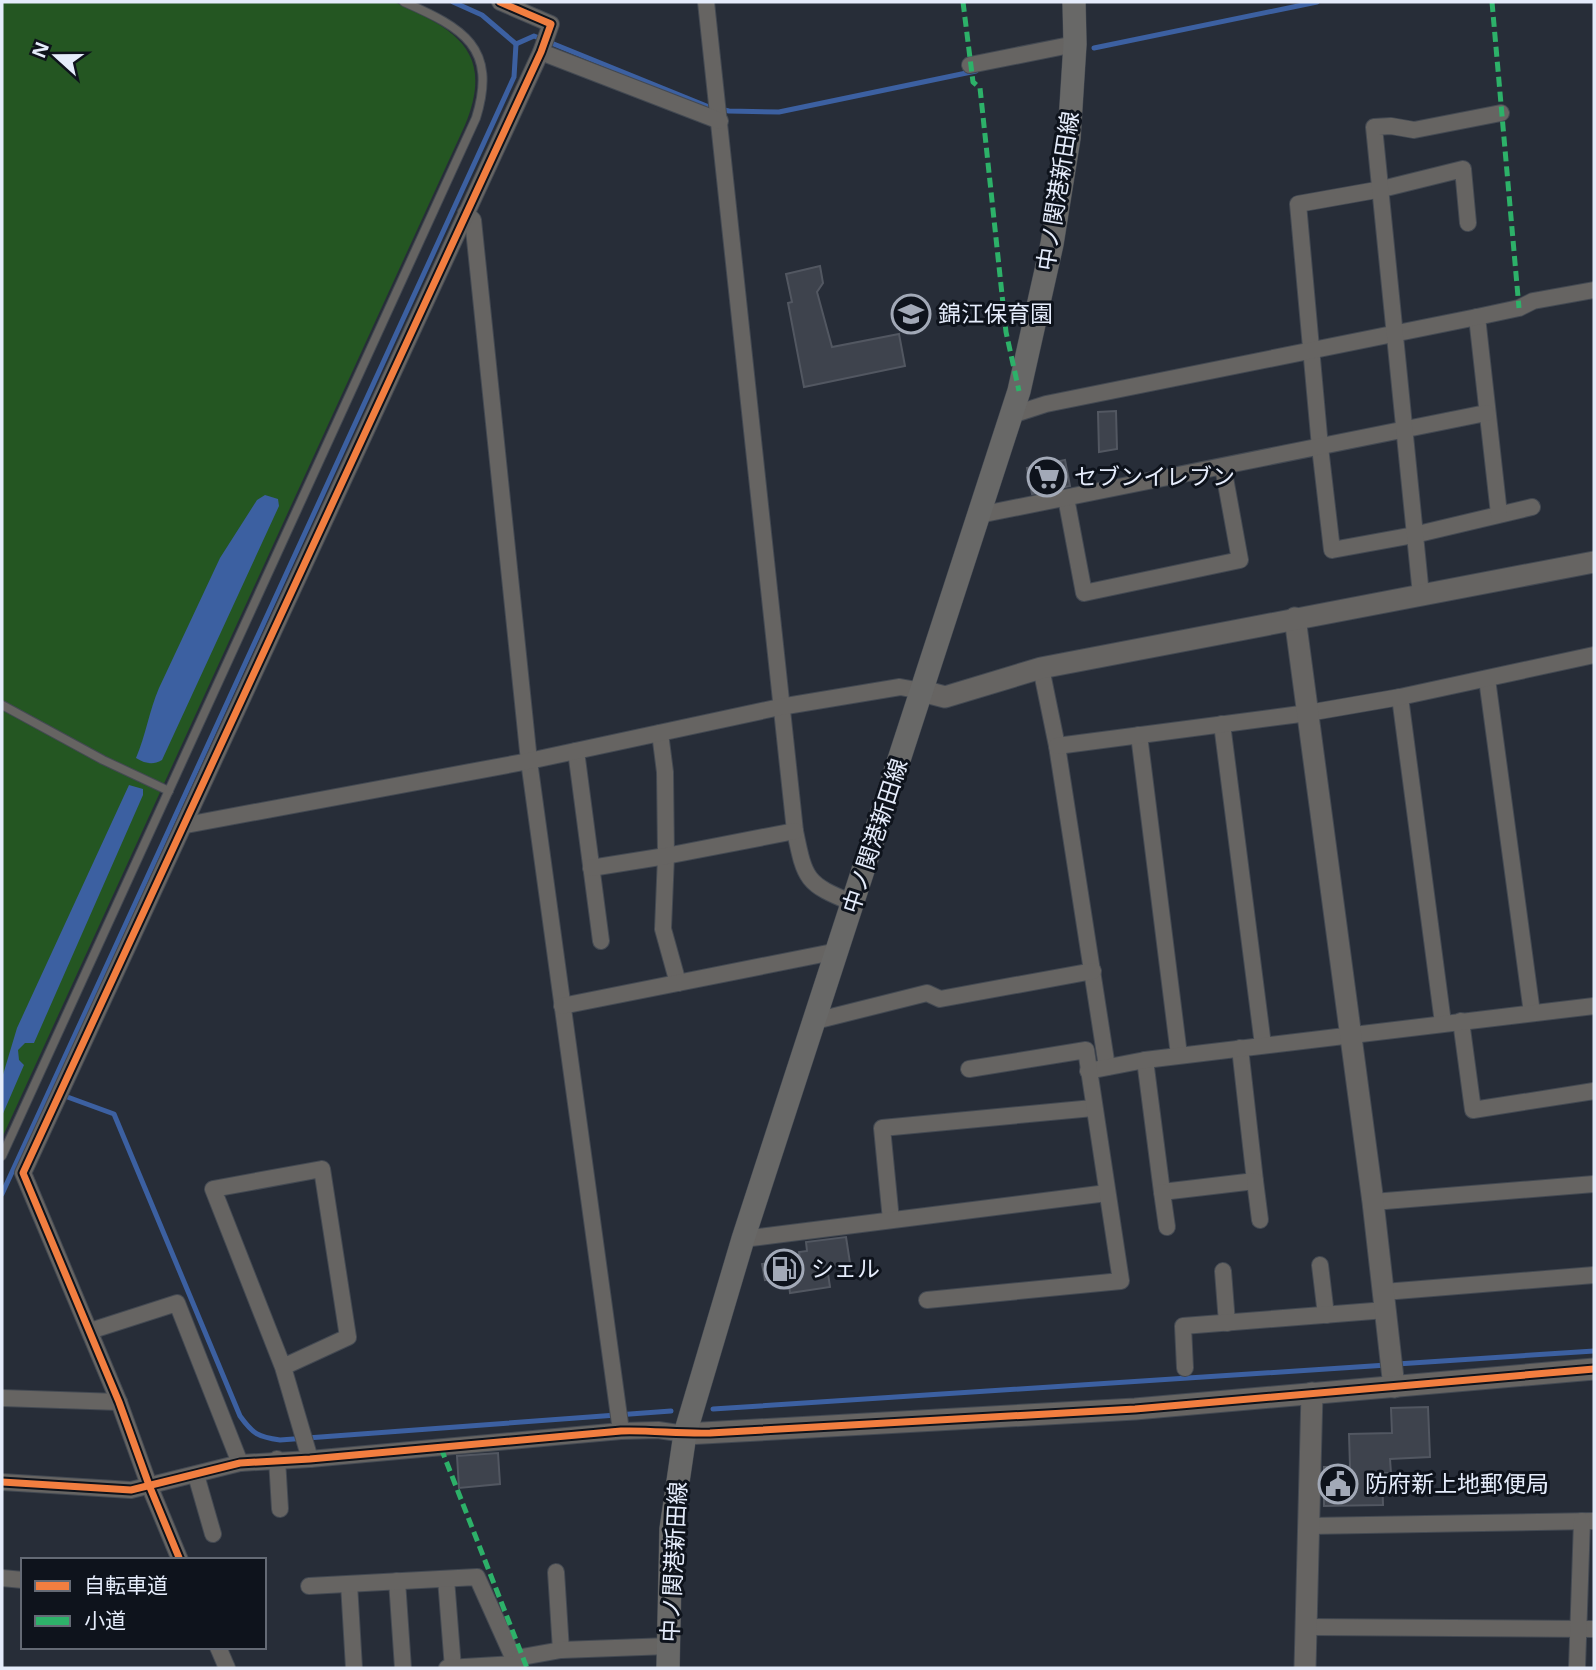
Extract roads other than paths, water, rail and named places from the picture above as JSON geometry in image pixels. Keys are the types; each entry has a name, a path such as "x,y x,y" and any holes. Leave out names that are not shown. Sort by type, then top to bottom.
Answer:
{"main road":[{"name":"中ノ関港新田線","path":"668,1657 671,1529 685,1434 743,1240 1019,391 1052,244 1069,138 1075,44 1074,2"}],"street":[{"path":"179,1558 149,1485 120,1402 23,1173 187,825 337,489 541,52 551,24 500,2"},
{"path":"706,2 795,831 802,867 818,889 853,903"},
{"path":"970,65 1075,44"},
{"path":"541,52 720,121"},
{"path":"1421,595 1374,127 1391,126 1414,130 1501,113"},
{"path":"1468,223 1463,169 1382,189 1298,204 1332,550 1413,535 1532,507"},
{"path":"466,213 473,220 529,761 621,1431"},
{"path":"1012,415 1046,404 1477,317 1519,308 1533,301 1594,290"},
{"path":"1477,317 1499,514"},
{"path":"979,515 1486,413"},
{"path":"1066,498 1084,593 1240,560 1223,467"},
{"path":"187,825 529,761 780,707 900,687 945,697 1041,668 1594,562"},
{"path":"1295,618 1373,1202 1394,1388"},
{"path":"1057,746 1308,713 1400,697 1594,655"},
{"path":"1041,668 1057,746 1107,1067"},
{"path":"1487,679 1532,1013"},
{"path":"1400,697 1443,1023"},
{"path":"1222,724 1263,1045"},
{"path":"660,733 665,772 663,929 678,983"},
{"path":"1139,735 1179,1055"},
{"path":"576,751 601,941"},
{"path":"591,868 795,831"},
{"path":"562,1006 838,951"},
{"path":"815,1021 927,993 940,999 1093,971"},
{"path":"1088,1071 1179,1055 1594,1006"},
{"path":"1461,1021 1473,1110 1594,1091"},
{"path":"1240,1048 1260,1220"},
{"path":"927,1300 1121,1281 1086,1050 969,1069"},
{"path":"1145,1060 1167,1227"},
{"path":"891,1220 882,1128 1093,1108"},
{"path":"195,1192 322,1169 348,1337 283,1367"},
{"path":"1162,1192 1255,1181"},
{"path":"1373,1202 1594,1184"},
{"path":"213,1189 283,1367 310,1459"},
{"path":"743,1240 1107,1193"},
{"path":"1320,1265 1326,1315"},
{"path":"1223,1271 1227,1323"},
{"path":"1185,1368 1183,1326 1326,1315 1385,1301 1594,1275"},
{"path":"90,1331 177,1303 240,1463"},
{"path":"2,1482 131,1490 240,1463 277,1459 310,1459 621,1431 658,1430 685,1434 1135,1409 1594,1369"},
{"path":"1305,1668 1312,1393"},
{"path":"2,1398 120,1402"},
{"path":"277,1459 281,1509"},
{"path":"196,1475 213,1534"},
{"path":"1309,1526 1588,1521 1586,1629 1577,1668"},
{"path":"556,1572 561,1650"},
{"path":"309,1586 477,1577 516,1664"},
{"path":"2,1578 21,1580"},
{"path":"446,1579 453,1668"},
{"path":"397,1581 403,1668"},
{"path":"349,1584 354,1668"},
{"path":"1307,1627 1586,1629"},
{"path":"219,1649 227,1668"},
{"path":"447,1668 516,1664 522,1657 561,1650 668,1657"}],"lane":[{"path":"2,1156 476,118 483,95 484,75 475,47 456,27 404,2"},
{"path":"2,705 103,760 169,790"}],"water":[{"path":"265,495 278,499 279,506 162,760 146,763 136,758 159,688 220,558 257,500"},
{"path":"129,785 143,789 143,795 34,1043 25,1043 18,1050 19,1060 24,1065 2,1116 2,1078 17,1028"}],"waterway":[{"path":"453,2 482,15 516,44"},
{"path":"1094,48 1317,2"},
{"path":"516,44 534,36 709,107 729,111 779,112 976,71"},
{"path":"2,1194 514,77 516,44"},
{"path":"62,1095 114,1114 240,1416 257,1434 280,1440 671,1411"},
{"path":"1397,1364 1594,1351"},
{"path":"713,1409 1387,1365"}],"place":[{"name":"錦江保育園","path":"911,314"},
{"name":"セブンイレブン","path":"1047,477"},
{"name":"シェル","path":"784,1269"},
{"name":"防府新上地郵便局","path":"1338,1484"}]}
